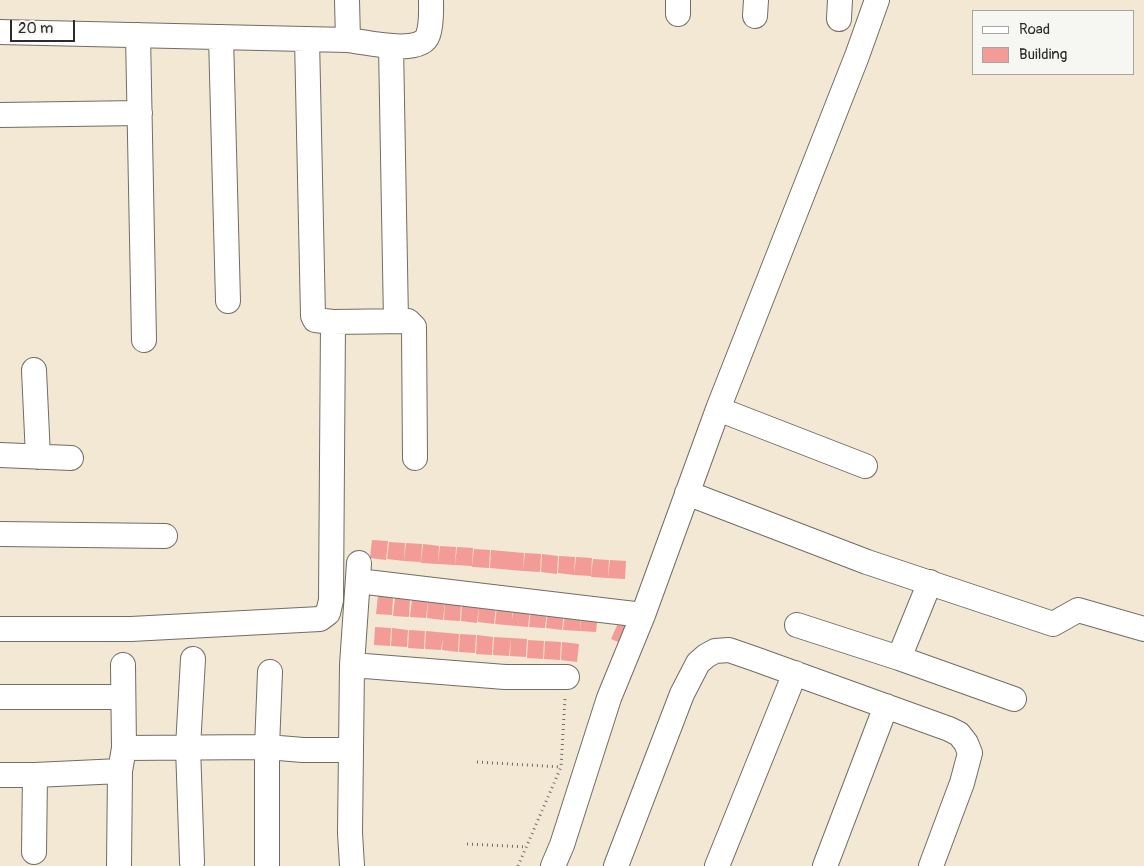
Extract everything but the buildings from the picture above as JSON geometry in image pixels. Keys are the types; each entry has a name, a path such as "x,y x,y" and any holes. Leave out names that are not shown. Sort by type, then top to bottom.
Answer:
{"street":[{"path":"347,0 348,40"},
{"path":"0,32 348,40 408,47 426,40 431,17 431,0"},
{"path":"554,866 609,698 643,615 718,409 857,56 877,0"},
{"path":"138,35 144,340"},
{"path":"221,37 228,301"},
{"path":"307,39 313,316 315,320 333,322 408,321 414,327 415,458"},
{"path":"391,46 396,321"},
{"path":"0,115 140,113"},
{"path":"0,629 131,629 320,619 328,613 331,600 333,322"},
{"path":"34,370 38,457"},
{"path":"718,409 865,466"},
{"path":"0,455 71,458"},
{"path":"687,493 867,562 1053,624 1078,610 1144,629"},
{"path":"0,534 165,536"},
{"path":"352,866 350,833 352,665 358,572 643,615"},
{"path":"899,658 930,582"},
{"path":"797,625 1014,698"},
{"path":"616,866 682,694 698,663 715,651 729,650 959,734 966,743 970,753 962,784 931,866"},
{"path":"192,862 188,747 193,659"},
{"path":"119,866 120,771 124,748 124,665"},
{"path":"352,665 505,677 567,677"},
{"path":"267,866 267,747 270,672"},
{"path":"717,866 795,673"},
{"path":"0,697 123,698"},
{"path":"825,866 886,706"},
{"path":"124,748 267,747 303,750 351,750"},
{"path":"0,775 120,771"},
{"path":"34,852 35,775"}],"path":[{"path":"518,866 560,767 567,677"},
{"path":"477,762 560,767"},
{"path":"467,844 526,847"}]}
